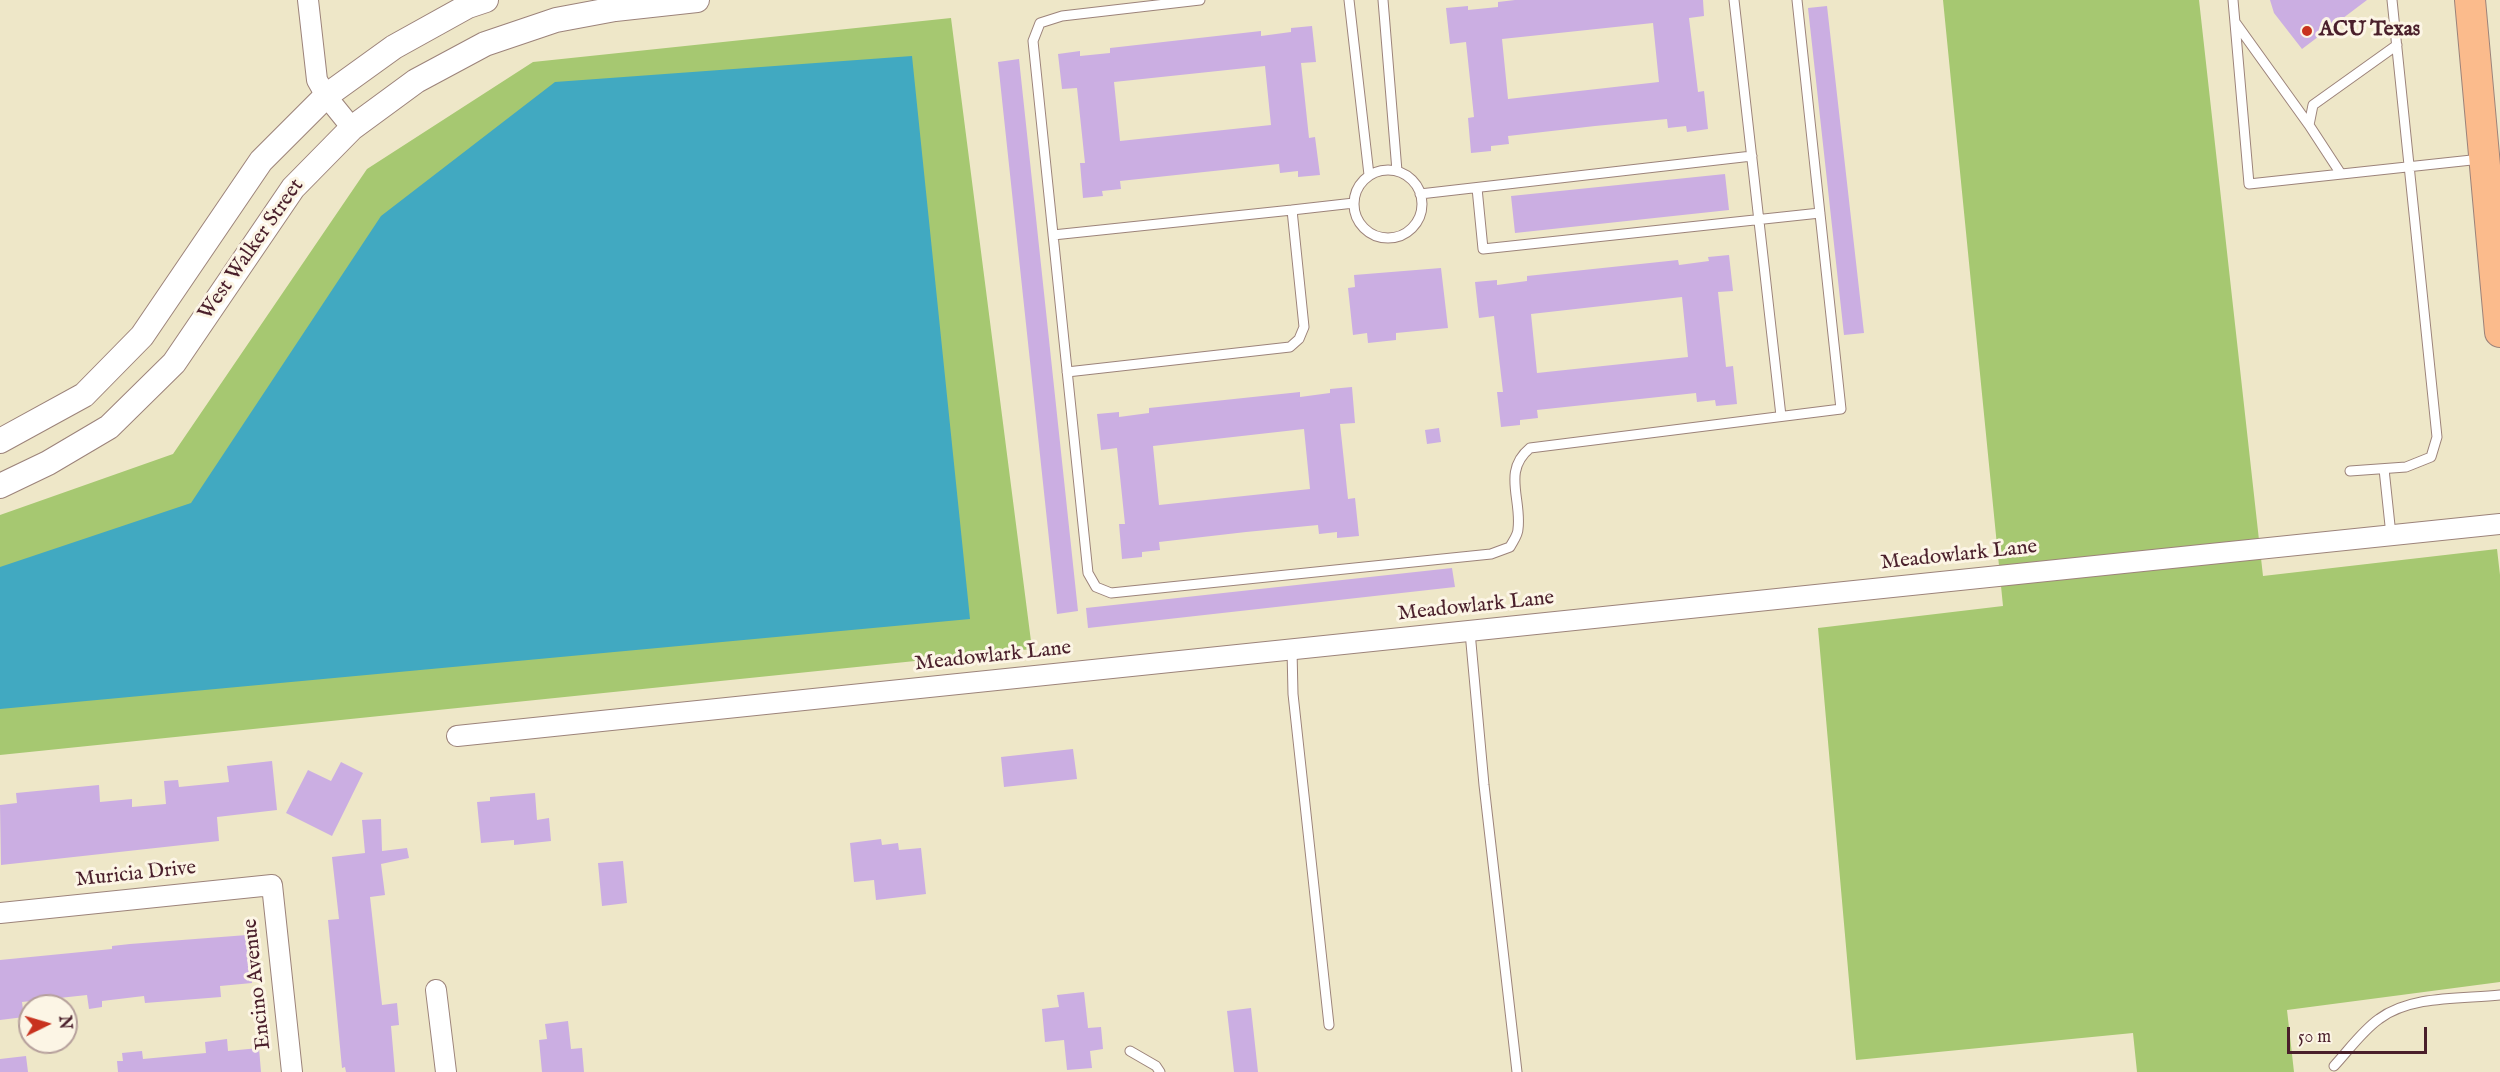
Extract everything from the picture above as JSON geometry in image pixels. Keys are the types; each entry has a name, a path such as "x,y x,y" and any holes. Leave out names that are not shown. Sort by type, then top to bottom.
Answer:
{"main road":[{"path":"2470,0 2482,159 2500,332"}],"street":[{"path":"308,0 317,80 326,96 352,128"},
{"name":"West Walker Street","path":"0,441 84,394 142,336 261,162 326,96 394,47 468,6 486,0"},
{"name":"West Walker Street","path":"0,486 48,463 109,427 174,363 293,188 352,128 416,81 485,44 556,20 615,9 697,0"},
{"name":"Meadowlark Lane","path":"457,736 2500,524"},
{"name":"Muricia Drive","path":"0,913 272,885 272,890"},
{"name":"Encino Avenue","path":"272,890 292,1072"},
{"path":"436,990 446,1072"}],"lane":[{"path":"1200,0 1062,16 1040,23 1033,41 1088,573 1096,587 1111,593 1491,554 1510,547 1518,531 1514,471 1519,456 1530,448 1841,409 1797,0"},
{"path":"1349,0 1369,175"},
{"path":"1383,0 1397,171"},
{"path":"1734,0 1781,416"},
{"path":"2233,0 2249,184 2482,159"},
{"path":"2350,471 2406,467 2431,457 2437,437 2411,167 2391,0"},
{"path":"2235,21 2341,174"},
{"path":"2309,125 2313,105 2397,45"},
{"path":"1420,194 1752,156"},
{"path":"1388,169 1397,171 1407,176 1420,194 1422,205 1414,225 1397,237 1375,235 1359,222 1354,203 1356,191 1369,175 1388,169"},
{"path":"1477,188 1483,249 1820,213"},
{"path":"1053,235 1354,203"},
{"path":"1067,372 1290,347 1299,339 1304,327 1292,210"},
{"path":"2384,469 2391,535"},
{"path":"1470,632 1485,797 1517,1072"},
{"path":"1292,650 1293,694 1329,1025"},
{"path":"2334,1066 2378,1020 2394,1010 2417,1003 2500,995"},
{"path":"1130,1051 1156,1066 1160,1072"}],"green space":[{"path":"1943,0 2199,0 2263,576 2497,549 2500,575 2500,982 2287,1010 2294,1072 2137,1072 2133,1033 1856,1060 1818,628 2003,606"},
{"path":"951,18 1032,649 0,755 0,515 173,454 367,169 533,62"}],"water":[{"path":"912,56 970,619 0,709 0,567 191,503 381,216 555,82"}],"building":[{"path":"1515,0 1703,0 1704,16 1689,18 1698,92 1704,91 1708,129 1687,132 1686,126 1668,128 1667,119 1595,126 1508,136 1509,144 1491,146 1491,151 1471,153 1468,118 1474,117 1466,42 1450,44 1446,8 1468,6 1468,10 1498,7 1498,2","holes":["1653,23 1659,82 1508,99 1502,39"]},
{"name":"ACU Texas","path":"2270,0 2367,0 2302,49 2274,13"},
{"path":"1827,6 1864,333 1844,335 1808,8"},
{"path":"1312,26 1316,62 1301,63 1309,138 1315,137 1320,175 1298,177 1298,171 1280,173 1279,164 1120,181 1121,189 1102,191 1103,196 1083,198 1080,163 1085,163 1077,88 1062,89 1058,54 1080,51 1080,56 1110,53 1110,48 1261,31 1261,36 1291,32 1291,28","holes":["1265,66 1271,125 1120,141 1114,82"]},
{"path":"1019,59 1078,611 1057,614 998,62"},
{"path":"1725,174 1729,210 1515,233 1511,196"},
{"path":"1729,255 1733,291 1718,292 1726,367 1733,366 1737,404 1716,406 1715,400 1697,402 1696,393 1537,410 1538,418 1520,420 1520,425 1501,427 1497,392 1503,392 1494,316 1479,318 1475,282 1497,280 1497,285 1527,281 1527,276 1678,260 1679,265 1709,261 1708,257","holes":["1682,297 1688,357 1537,373 1531,314"]},
{"path":"1441,268 1448,328 1396,333 1396,340 1368,343 1367,333 1353,335 1348,288 1355,287 1354,275"},
{"path":"1352,387 1355,423 1340,424 1348,499 1355,498 1359,536 1337,538 1337,532 1319,534 1318,525 1159,542 1160,550 1142,552 1142,557 1122,559 1119,524 1125,524 1117,448 1101,450 1097,414 1119,412 1119,417 1149,413 1149,408 1300,392 1300,397 1330,393 1330,389","holes":["1304,429 1310,489 1159,505 1153,446"]},
{"path":"1439,428 1441,442 1427,444 1425,430"},
{"path":"1452,568 1455,587 1088,628 1086,608"},
{"path":"1073,749 1077,779 1004,787 1001,757"},
{"path":"272,761 277,810 217,817 219,841 1,865 0,805 17,803 16,793 99,785 100,802 132,799 132,807 166,804 164,781 178,780 179,787 229,782 227,766"},
{"path":"341,762 363,773 332,836 286,813 308,770 331,781"},
{"path":"535,793 537,820 549,818 551,841 514,845 514,840 481,843 477,802 490,801 490,797"},
{"path":"381,819 382,851 407,848 409,858 381,864 385,895 370,897 382,1005 397,1003 399,1025 391,1026 395,1072 346,1072 345,1067 342,1068 328,920 339,919 332,857 365,853 362,820"},
{"path":"881,839 882,845 898,843 899,850 921,848 926,894 876,900 874,880 854,882 850,843"},
{"path":"623,861 627,903 602,906 598,863"},
{"path":"247,935 252,983 220,986 221,997 145,1003 144,996 102,1001 102,1007 89,1009 87,995 18,994 18,1018 0,1020 0,960 112,949 112,946"},
{"path":"1084,992 1088,1028 1101,1027 1103,1049 1090,1051 1092,1068 1067,1070 1064,1040 1045,1042 1042,1009 1059,1007 1057,995"},
{"path":"1251,1008 1258,1072 1234,1072 1227,1011"},
{"path":"568,1021 571,1049 582,1048 584,1072 542,1072 539,1040 547,1039 545,1024"},
{"path":"227,1039 228,1051 259,1048 261,1072 118,1072 117,1061 123,1061 122,1053 142,1051 143,1059 206,1053 205,1042"},
{"path":"26,1056 28,1072 0,1072 0,1059"}],"place":[{"name":"ACU Texas","path":"2307,31"}]}
